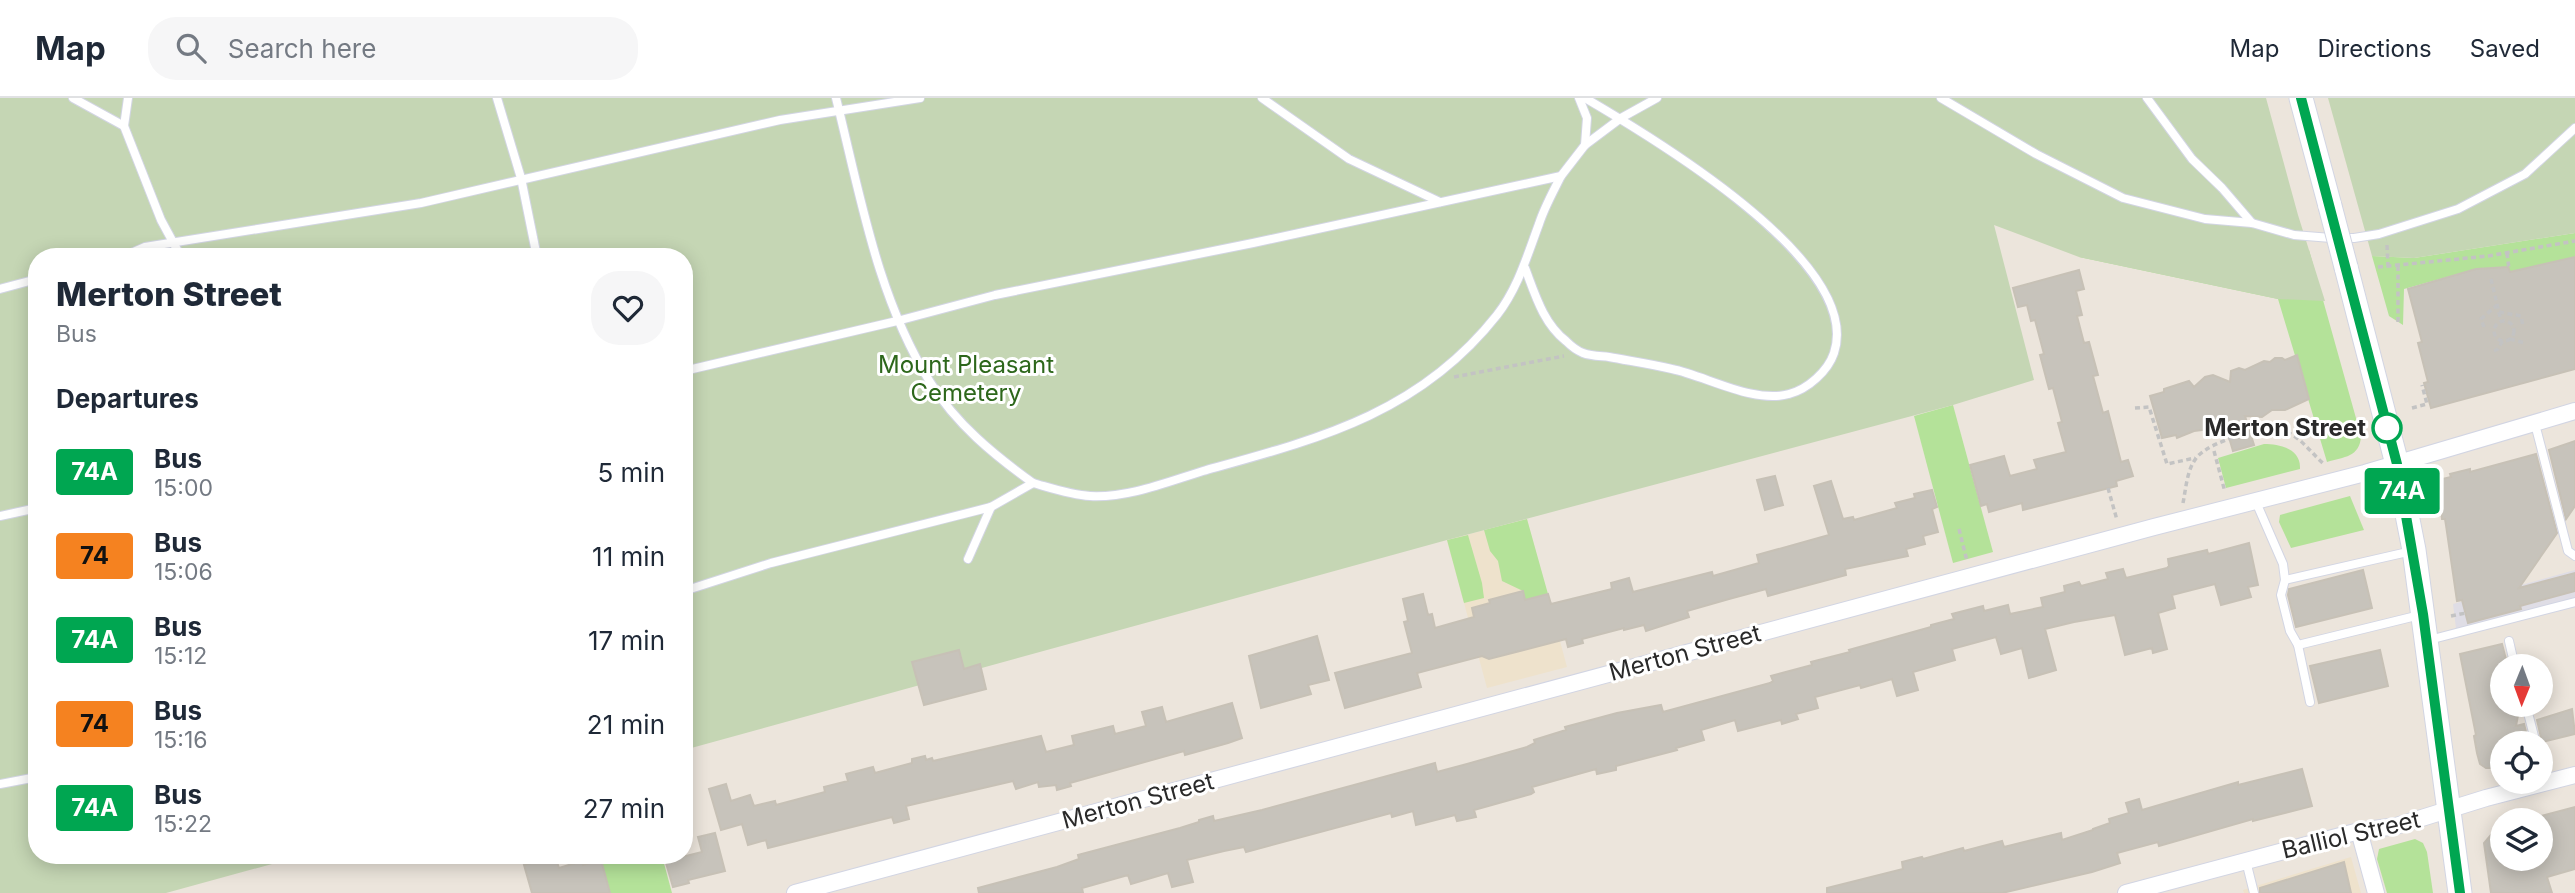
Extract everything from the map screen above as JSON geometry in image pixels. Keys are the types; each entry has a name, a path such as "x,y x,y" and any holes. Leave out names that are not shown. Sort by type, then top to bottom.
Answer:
{"main road":[{"path":"2301,98 2397,464 2414,550 2460,893"}],"street":[{"name":"Merton Street","path":"795,893 2397,464 2575,411"},
{"name":"Balliol Street","path":"2553,781 2575,775"},
{"name":"Balliol Street","path":"2126,893 2359,831 2382,829 2502,794"},
{"path":"2359,831 2376,893"}],"lane":[{"path":"73,98 124,127"},
{"path":"128,98 124,127 161,220 176,248"},
{"path":"497,98 521,178 535,248"},
{"path":"836,98 867,227 897,321 931,383 968,430 996,457 1033,483 1088,496 1143,489 1302,443 1353,425 1429,382 1451,366 1498,314 1525,268 1539,222 1561,176 1586,145 1621,118 1657,98"},
{"path":"143,248 421,203 780,120 920,98"},
{"path":"1262,98 1349,159 1440,202"},
{"path":"1525,268 1549,324 1565,341 1583,353 1674,369 1745,392 1767,396 1788,395 1814,382 1833,356 1838,338 1837,320 1827,292 1762,220 1726,189 1621,118 1582,98"},
{"path":"1582,98 1587,118 1586,145"},
{"path":"1941,98 2046,160 2123,198 2205,219 2252,223 2294,235 2354,239 2379,234 2458,209 2486,197 2525,174 2575,128"},
{"path":"2147,98 2192,159 2252,223"},
{"path":"693,369 995,295 1253,243 1561,176"},
{"path":"0,289 28,281"},
{"path":"2535,424 2568,551 2575,556"},
{"path":"693,588 783,559 991,507 1033,483"},
{"path":"2256,502 2283,564 2285,580 2281,595 2290,631 2298,645 2310,702"},
{"path":"968,559 991,507"},
{"path":"0,516 28,510"},
{"path":"2285,580 2414,550"},
{"path":"2427,641 2575,602"},
{"path":"2298,645 2423,614"},
{"path":"2509,641 2512,654"},
{"path":"0,784 28,779"},
{"path":"2246,861 2255,893"}],"path":[{"path":"2379,234 2379,243 2388,243 2388,266"},
{"path":"2378,267 2507,253 2575,241"},
{"path":"2507,253 2509,269"},
{"path":"2398,265 2398,323"},
{"path":"2491,279 2501,321"},
{"path":"2484,327 2482,319 2497,305"},
{"path":"2499,312 2521,316 2523,326"},
{"path":"2510,339 2514,328 2507,321 2501,321 2496,325 2498,338 2525,343"},
{"path":"2494,351 2503,340"},
{"path":"1429,382 1583,353"},
{"path":"2412,408 2427,404 2422,385"},
{"path":"2135,408 2149,407 2167,464 2197,457"},
{"path":"2183,503 2190,470 2197,457 2208,447 2254,432 2279,430 2301,441 2325,465"},
{"path":"2214,452 2225,492"},
{"path":"2108,488 2117,520"},
{"path":"1959,529 1967,561"},
{"path":"2451,616 2466,613"}],"shaded area":[{"path":"1527,519 1567,667 1487,688 1447,540"},
{"path":"2575,570 2575,607 2457,637 2453,604"},
{"path":"2351,857 2361,893 2244,893 2243,890"}],"green space":[{"name":"Mount Pleasant Cemetery","path":"0,98 2266,98 2325,301 2278,299 2079,257 1994,225 2034,380 1953,405 1447,540 693,748 693,248 28,248 28,864 272,864 166,893 0,893"},
{"path":"2328,98 2575,98 2575,233 2414,258 2372,256"},
{"path":"2575,233 2575,257 2510,272 2508,267 2476,269 2404,289 2403,325 2389,316 2372,256 2414,258"},
{"path":"2309,250 2361,436 2354,452 2327,462 2278,299 2079,257"},
{"path":"1953,405 1993,552 1953,563 1914,416"},
{"path":"2264,444 2277,445 2293,452 2300,469 2226,488 2218,458"},
{"path":"2350,496 2364,530 2291,548 2279,522 2280,515"},
{"path":"1527,519 1548,594 1525,600 1523,591 1502,581 1498,561 1490,551 1484,530"},
{"path":"1468,535 1484,598 1464,603 1447,540"},
{"path":"2415,839 2423,843 2427,852 2433,893 2387,893 2377,859 2379,849"},
{"path":"601,864 664,864 672,893 610,893"}],"building":[{"path":"2575,257 2575,369 2431,408 2424,383 2428,382 2418,343 2422,342 2408,289 2476,269 2508,267 2510,272"},
{"path":"2079,270 2084,289 2076,291 2082,315 2077,316 2084,343 2089,342 2098,375 2093,376 2103,413 2108,411 2121,462 2128,460 2133,476 2116,481 2117,486 2023,510 2022,503 1989,512 1987,504 1981,506 1970,465 2004,456 2010,476 2037,469 2034,460 2066,452 2053,388 2049,389 2040,355 2044,354 2035,320 2031,321 2027,305 2018,307 2013,288"},
{"path":"2297,355 2309,399 2285,410 2272,410 2262,417 2245,416 2254,445 2233,451 2226,427 2194,431 2177,438 2176,435 2162,438 2150,396 2189,381 2194,387 2205,377 2213,375 2230,382 2231,371 2239,368 2245,370 2264,361 2270,362 2275,358 2285,360"},
{"path":"2575,441 2575,506 2566,519 2549,450"},
{"path":"2536,454 2557,533 2519,588 2575,573 2575,591 2468,623 2462,600 2457,601 2438,480 2451,477 2450,474 2470,469 2470,472"},
{"path":"1775,476 1783,505 1765,510 1757,480"},
{"path":"1831,481 1843,519 1853,517 1854,520 1897,508 1895,503 1915,498 1914,494 1932,490 1937,507 1932,509 1938,532 1923,536 1925,544 1906,549 1908,556 1845,569 1846,575 1768,596 1766,589 1729,599 1687,611 1689,617 1646,631 1644,625 1624,628 1582,639 1583,643 1568,647 1566,639 1489,659 1482,656 1417,673 1421,687 1345,708 1335,673 1412,653 1404,622 1408,621 1403,599 1423,594 1428,615 1432,614 1435,628 1474,617 1472,608 1490,603 1489,600 1523,591 1525,600 1548,594 1551,604 1612,589 1611,583 1629,578 1633,592 1712,572 1713,576 1759,563 1757,555 1829,535 1814,486"},
{"path":"2249,543 2258,585 2248,587 2251,597 2221,605 2215,584 2172,595 2175,608 2158,613 2167,649 2153,653 2152,648 2125,655 2115,615 2074,622 2045,629 2056,670 2029,678 2022,648 2001,654 1996,637 1952,649 1955,660 1913,672 1918,690 1897,696 1892,679 1815,697 1818,708 1796,714 1798,719 1782,724 1781,720 1738,731 1735,720 1701,730 1704,740 1616,766 1616,770 1597,774 1596,769 1532,787 1534,792 1531,794 1474,810 1476,817 1457,821 1455,815 1416,825 1413,811 1392,817 1391,813 1246,852 1244,847 1224,851 1187,860 1193,882 1172,887 1168,873 1131,884 1128,875 1082,888 1083,893 979,893 978,888 1057,867 1079,859 1078,855 1180,828 1213,816 1214,821 1262,810 1435,763 1437,772 1527,747 1535,743 1534,740 1566,730 1565,727 1617,713 1661,705 1663,712 1770,683 1773,681 1771,676 1931,627 1954,619 1952,614 1983,606 1984,611 2008,605 2010,614 2043,607 2041,598 2065,592 2064,586 2079,582 2081,586 2108,579 2106,573 2123,569 2126,578 2167,568 2168,559 2207,550 2208,554"},
{"path":"2363,570 2372,608 2296,627 2289,589"},
{"path":"1317,636 1329,680 1308,685 1311,694 1261,708 1249,656"},
{"path":"2502,644 2505,654 2490,654 2490,718 2518,718 2516,726 2524,724 2526,731 2490,731 2490,768 2480,764 2477,753 2460,654"},
{"path":"959,650 964,669 980,664 986,689 924,705 912,662"},
{"path":"2380,650 2388,686 2319,703 2310,666"},
{"path":"1232,703 1242,738 1228,743 1185,755 1184,751 1070,783 1071,786 1057,790 1056,785 1039,787 1038,782 1016,789 1013,781 906,806 909,819 894,823 892,817 768,848 766,840 748,845 742,824 721,830 709,789 726,784 731,801 750,795 754,806 775,801 776,805 825,792 824,787 848,781 846,774 873,767 875,773 912,763 912,759 925,756 926,760 932,758 933,761 1041,736 1046,752 1074,745 1072,736 1113,726 1115,734 1146,726 1142,712 1162,707 1166,722"},
{"path":"2572,709 2575,734 2553,739 2553,731 2540,731 2537,720 2553,718 2553,715"},
{"path":"2302,769 2312,806 2253,819 2159,846 2158,842 2117,853 2120,863 2092,872 2002,893 1827,893 1827,888 1903,869 1902,862 1922,857 1923,859 1963,848 1964,851 2002,841 2004,847 2061,833 2062,840 2093,830 2110,823 2109,819 2129,813 2126,803 2139,799 2142,810 2238,782 2238,785"},
{"path":"2575,807 2575,869 2547,877 2552,893 2491,893 2484,843 2490,836 2490,871 2553,871 2553,813"},
{"path":"715,833 725,871 688,880 689,883 673,887 666,864 693,864 693,854 702,852 698,837"},
{"path":"2344,862 2351,893 2260,893 2260,888"},
{"path":"558,864 559,868 572,864 602,864 610,893 532,893 524,865"}],"bus line":[{"name":"74A","path":"2301,98 2397,464 2414,550 2460,893"}],"place":[{"name":"Merton Street","path":"2387,428"}]}
